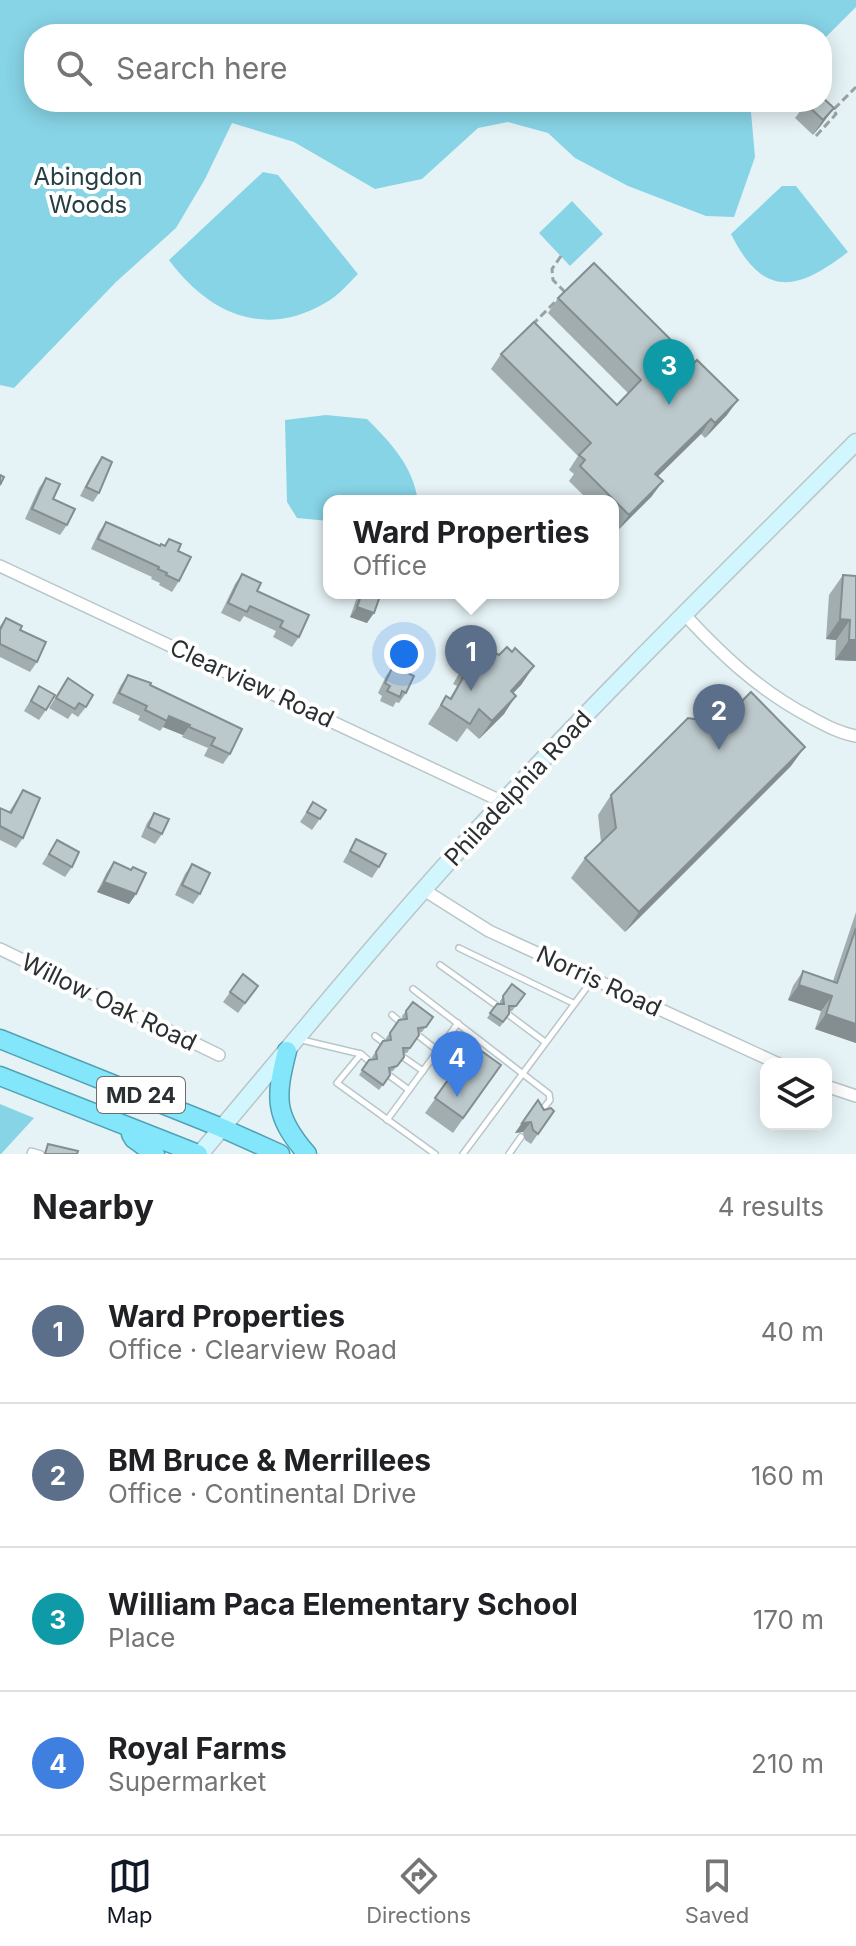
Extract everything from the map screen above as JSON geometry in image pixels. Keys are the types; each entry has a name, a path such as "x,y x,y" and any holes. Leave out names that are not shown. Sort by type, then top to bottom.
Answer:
{"highway":[{"name":"MD 24","path":"0,1039 280,1154"},
{"path":"292,1045 280,1076 279,1109 287,1127 307,1154"},
{"name":"MD 24","path":"0,1076 199,1154"},
{"path":"128,1128 134,1139 155,1154"}],"main road":[{"name":"Philadelphia Road","path":"199,1154 503,802 856,442"}],"street":[{"name":"Clearview Road","path":"0,566 503,802"},
{"path":"684,614 737,668 780,701 831,728 856,736"},
{"name":"Norris Road","path":"424,890 489,931 766,1058"},
{"name":"Willow Oak Road","path":"0,949 219,1055"},
{"path":"832,1088 856,1096"}],"lane":[{"path":"459,948 574,1003"},
{"path":"440,965 496,1005"},
{"path":"463,1154 593,979"},
{"path":"413,989 549,1094 550,1100 539,1115"},
{"path":"392,1015 399,1021"},
{"path":"509,1015 545,1042"},
{"path":"387,1120 458,1023"},
{"path":"375,1036 383,1042"},
{"path":"419,1036 438,1051"},
{"path":"292,1045 361,1054 369,1061"},
{"path":"361,1054 337,1083 435,1154"},
{"path":"403,1057 423,1071"},
{"path":"390,1076 409,1090"},
{"path":"509,1154 521,1137"},
{"path":"30,1154 31,1151 41,1154"}],"path":[{"path":"816,136 836,114 833,110 856,87"},
{"path":"533,324 566,293 553,280 552,269 561,256"}],"green space":[{"name":"Abingdon Woods","path":"0,0 856,0 856,7 832,31 832,24 24,24 24,112 751,112 755,157 734,217 706,216 628,186 575,158 548,133 508,122 478,128 422,179 375,189 294,142 232,123 205,179 176,228 116,282 14,388 0,385"},
{"path":"263,172 278,175 358,274 325,303 302,314 280,319 239,315 219,306 184,279 169,260"},
{"path":"782,186 796,186 848,252 797,281 782,282 768,278 755,269 731,234"},
{"path":"572,201 603,234 570,266 539,233"},
{"path":"326,415 367,419 406,466 417,495 323,495 323,520 297,518 287,502 285,420"},
{"path":"0,1104 34,1118 1,1154 0,1154"}],"building":[{"path":"815,112 830,112 823,120"},
{"path":"594,263 677,346 665,358 682,375 697,360 738,400 715,423 711,419 655,474 663,481 629,515 619,505 619,495 609,495 580,466 585,460 579,455 591,443 501,354 534,322 617,405 641,380 558,298"},
{"path":"102,457 112,462 99,493 86,487"},
{"path":"46,478 60,484 53,499 75,509 67,525 32,509"},
{"path":"106,522 160,546 165,546 169,539 181,544 178,551 191,557 179,581 166,575 159,567 98,539"},
{"path":"242,574 261,583 257,591 309,615 299,637 280,627 283,621 250,606 247,612 228,603"},
{"path":"843,575 856,576 856,640 849,640 850,620 840,619"},
{"path":"360,599 379,599 374,613 357,607"},
{"path":"6,618 22,626 20,630 46,642 37,662 0,644 0,630"},
{"path":"479,643 499,655 507,647 512,652 515,648 534,666 511,691 516,696 492,721 479,709 470,724 441,705 446,696 451,699"},
{"path":"393,666 414,676 406,693 402,691 400,697 387,691 390,686 385,683"},
{"path":"128,675 151,683 242,729 230,754 211,745 215,738 169,716 167,721 145,710 147,706 119,693"},
{"path":"68,678 93,695 86,707 79,703 75,709 56,698"},
{"path":"39,686 55,695 46,710 31,701"},
{"path":"751,692 805,747 639,912 585,858 616,828 611,795 688,718 720,723"},
{"path":"23,790 40,798 23,838 0,826 0,808 11,813"},
{"path":"313,802 326,810 320,819 307,812"},
{"path":"154,813 169,819 162,834 148,827"},
{"path":"356,839 386,854 379,867 350,851"},
{"path":"57,840 79,852 72,867 49,854"},
{"path":"114,862 146,873 136,894 104,882"},
{"path":"192,864 210,873 200,894 182,885"},
{"path":"856,928 856,1024 826,1014 832,996 799,985 803,971 837,983"},
{"path":"243,974 258,986 245,1003 230,992"},
{"path":"512,984 525,994 516,1006 509,1006 509,1014 503,1022 490,1013 497,1004 504,1004 503,996"},
{"path":"413,1002 433,1017 426,1027 418,1028 419,1035 410,1048 403,1048 404,1057 397,1066 389,1068 390,1075 383,1085 362,1070 369,1060 377,1059 376,1052 383,1041 391,1040 390,1033 399,1020 407,1019 406,1011"},
{"path":"473,1045 501,1065 463,1118 435,1098"},
{"path":"538,1100 544,1110 551,1108 554,1111 538,1134 531,1122 522,1123"},
{"path":"48,1144 78,1151 77,1154 45,1154"}],"place":[{"name":"William Paca Elementary School","path":"669,405"},
{"name":"Ward Properties","path":"471,691"},
{"name":"BM Bruce & Merrillees","path":"719,750"},
{"name":"Royal Farms","path":"457,1097"}]}
